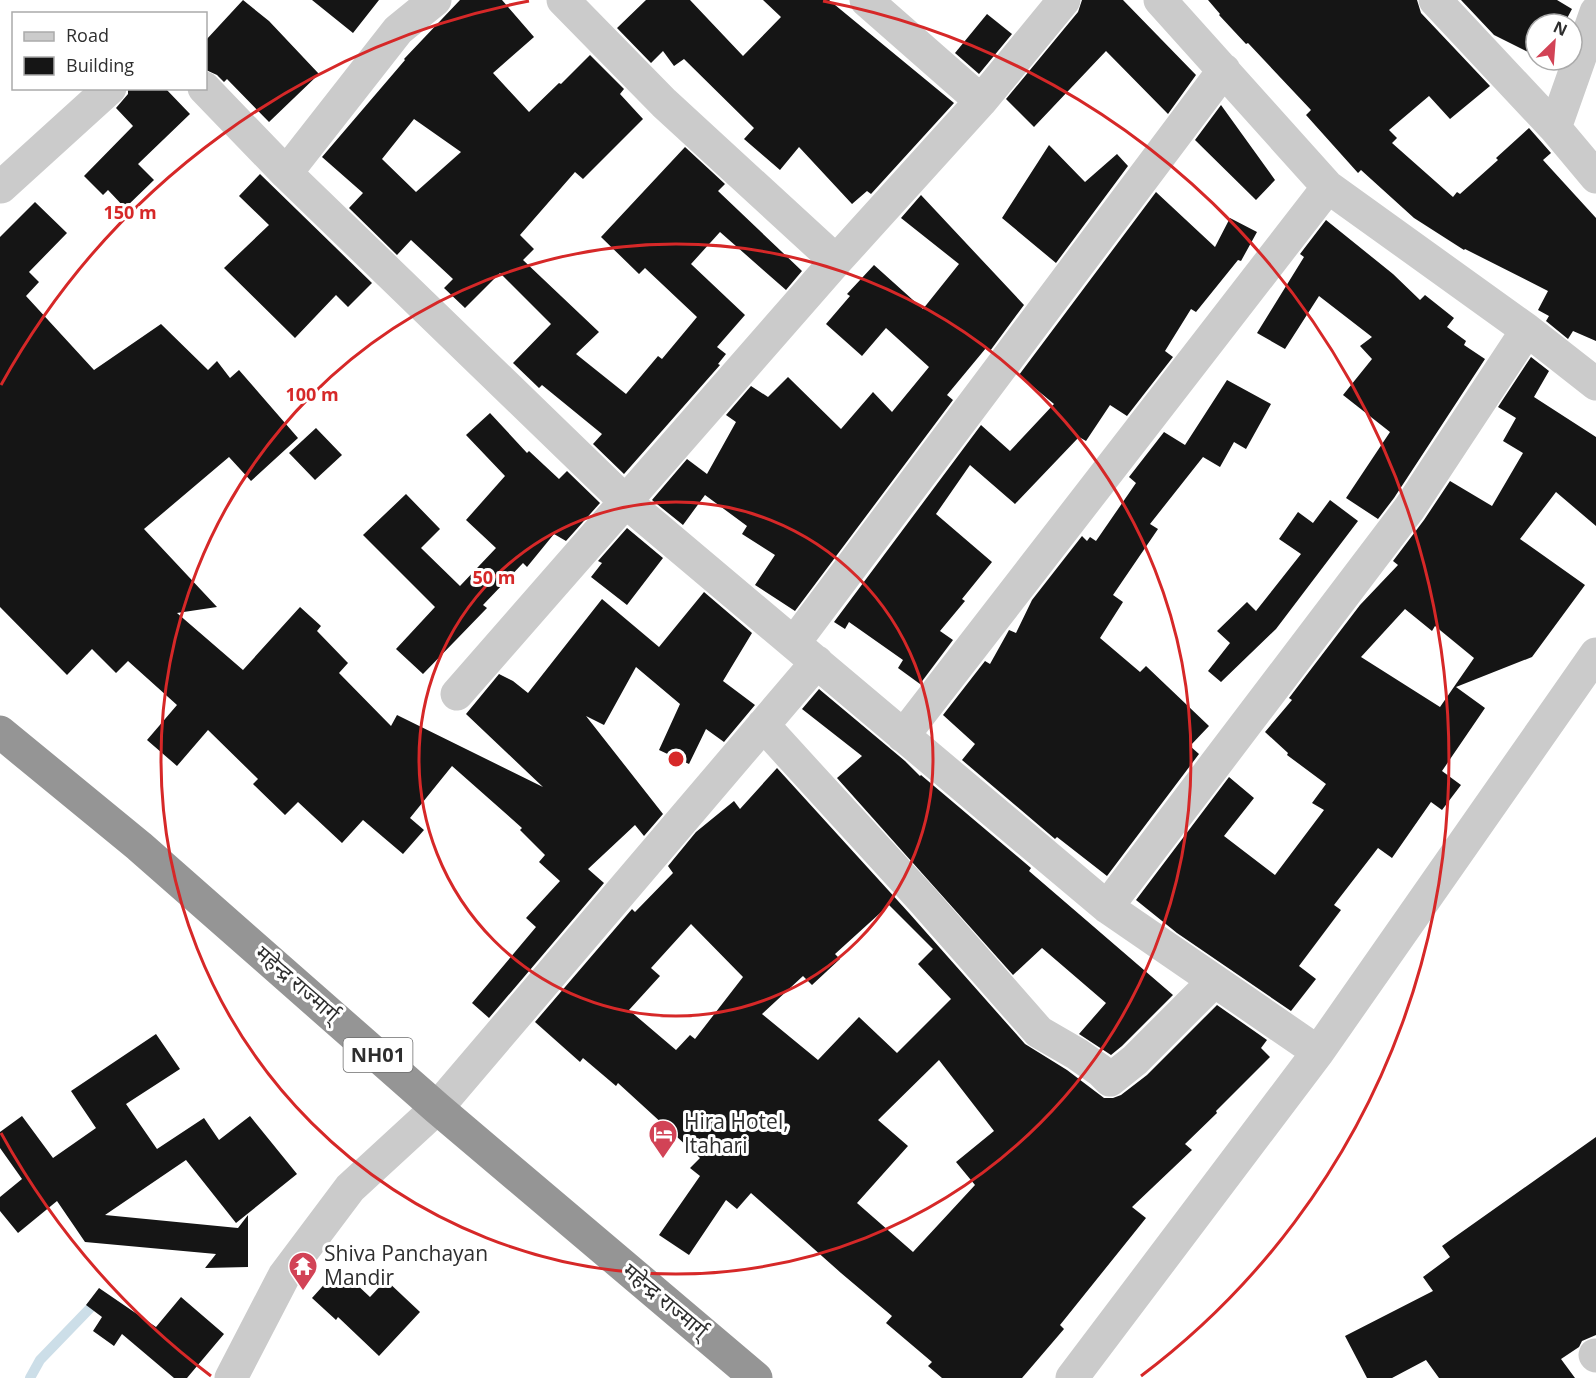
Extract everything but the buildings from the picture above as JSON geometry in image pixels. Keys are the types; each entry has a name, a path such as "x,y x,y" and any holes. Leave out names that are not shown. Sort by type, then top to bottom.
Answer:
{"highway":[{"name":"महेन्द्र राज्मार्ग्","path":"0,732 139,846 437,1108 756,1378"}],"street":[{"path":"286,173 398,30 435,0"},
{"path":"563,0 664,103 836,261"},
{"path":"866,0 981,101"},
{"path":"457,694 836,261 981,101 1064,0"},
{"path":"1160,0 1328,187 1527,330 1596,384"},
{"path":"1435,0 1555,128 1596,177"},
{"path":"1555,128 1596,12"},
{"path":"231,1378 284,1276 350,1188 437,1108 763,725 805,652 1224,70"},
{"path":"1,187 108,90"},
{"path":"206,90 286,173 626,502 1107,907 1318,1052"},
{"path":"903,736 1328,187"},
{"path":"1107,907 1409,509 1527,330"},
{"path":"1072,1378 1318,1052 1596,654"},
{"path":"763,725 923,900 1039,1032 1077,1054 1110,1080 1135,1060 1214,981"}],"waterway":[{"path":"30,1378 40,1360 97,1301"}],"place":[{"name":"Hira Hotel, Itahari","path":"663,1160"},
{"name":"Shiva Panchayan Mandir","path":"303,1292"}]}
